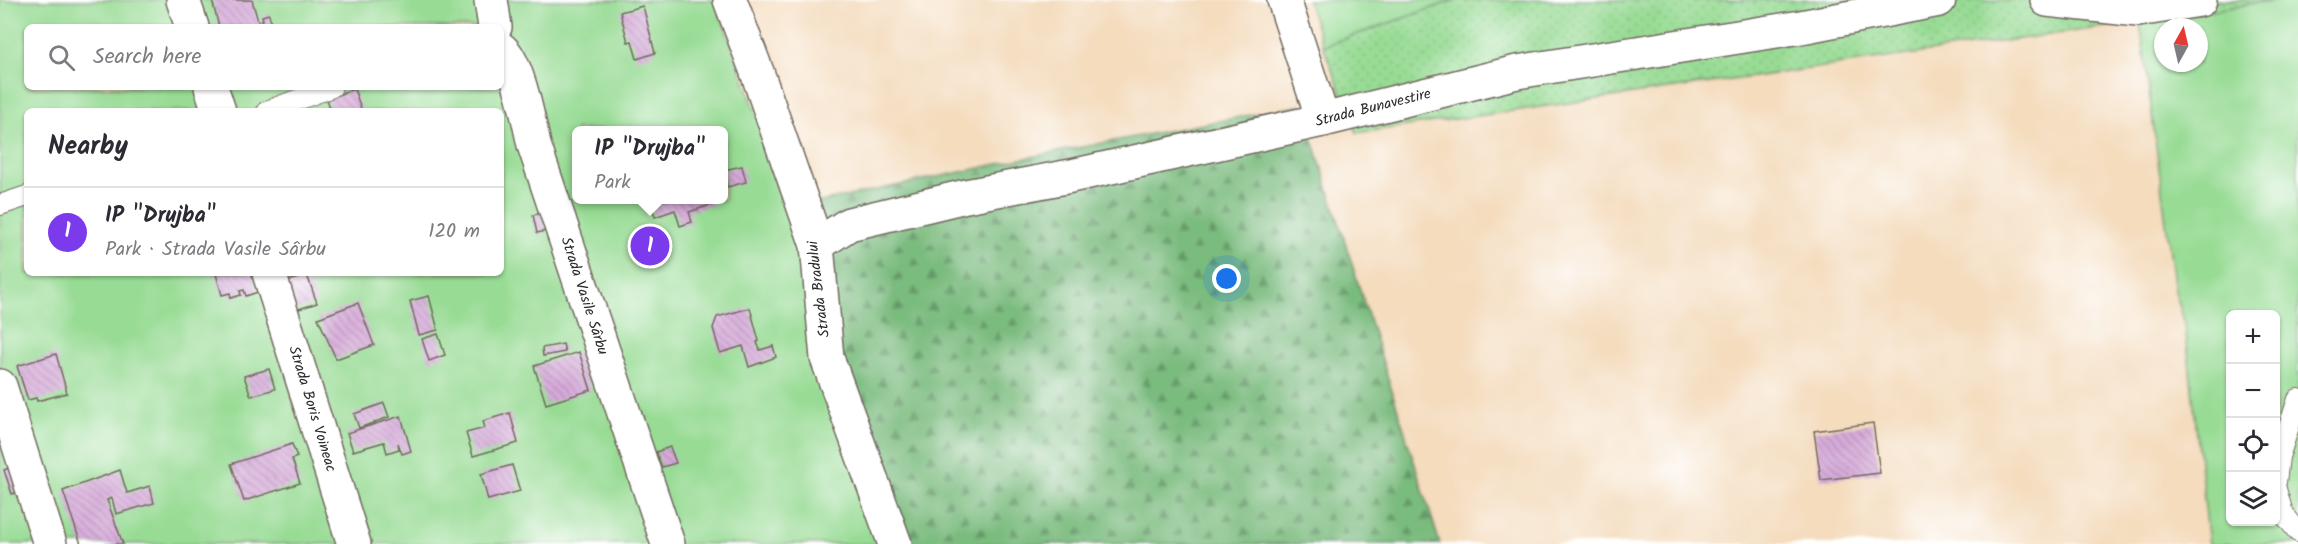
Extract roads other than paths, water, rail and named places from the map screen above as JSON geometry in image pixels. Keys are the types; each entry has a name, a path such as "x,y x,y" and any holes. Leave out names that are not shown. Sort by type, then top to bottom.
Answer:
{"street":[{"path":"183,0 191,24"},
{"path":"491,0 495,24"},
{"name":"Strada Bradului","path":"730,0 758,72 817,245 827,358 895,544"},
{"path":"1284,0 1323,120"},
{"name":"Strada Bunavestire","path":"817,245 849,224 966,196 1071,176 1323,120 1517,72 1801,27 1938,0"},
{"path":"2047,0 2138,10 2200,0"},
{"name":"Strada Vasile Sârbu","path":"504,52 518,81 534,145 668,544"},
{"path":"212,90 218,108"},
{"name":"Strada Boris Voineac","path":"270,276 354,544"},
{"path":"0,386 50,544"}],"lane":[{"path":"275,108 324,90"},
{"path":"0,205 24,197"},
{"path":"2277,472 2279,457 2298,399"},
{"path":"2280,503 2283,513 2298,532"}],"place":[{"name":"IP \"Drujba\"","path":"650,246"}]}
